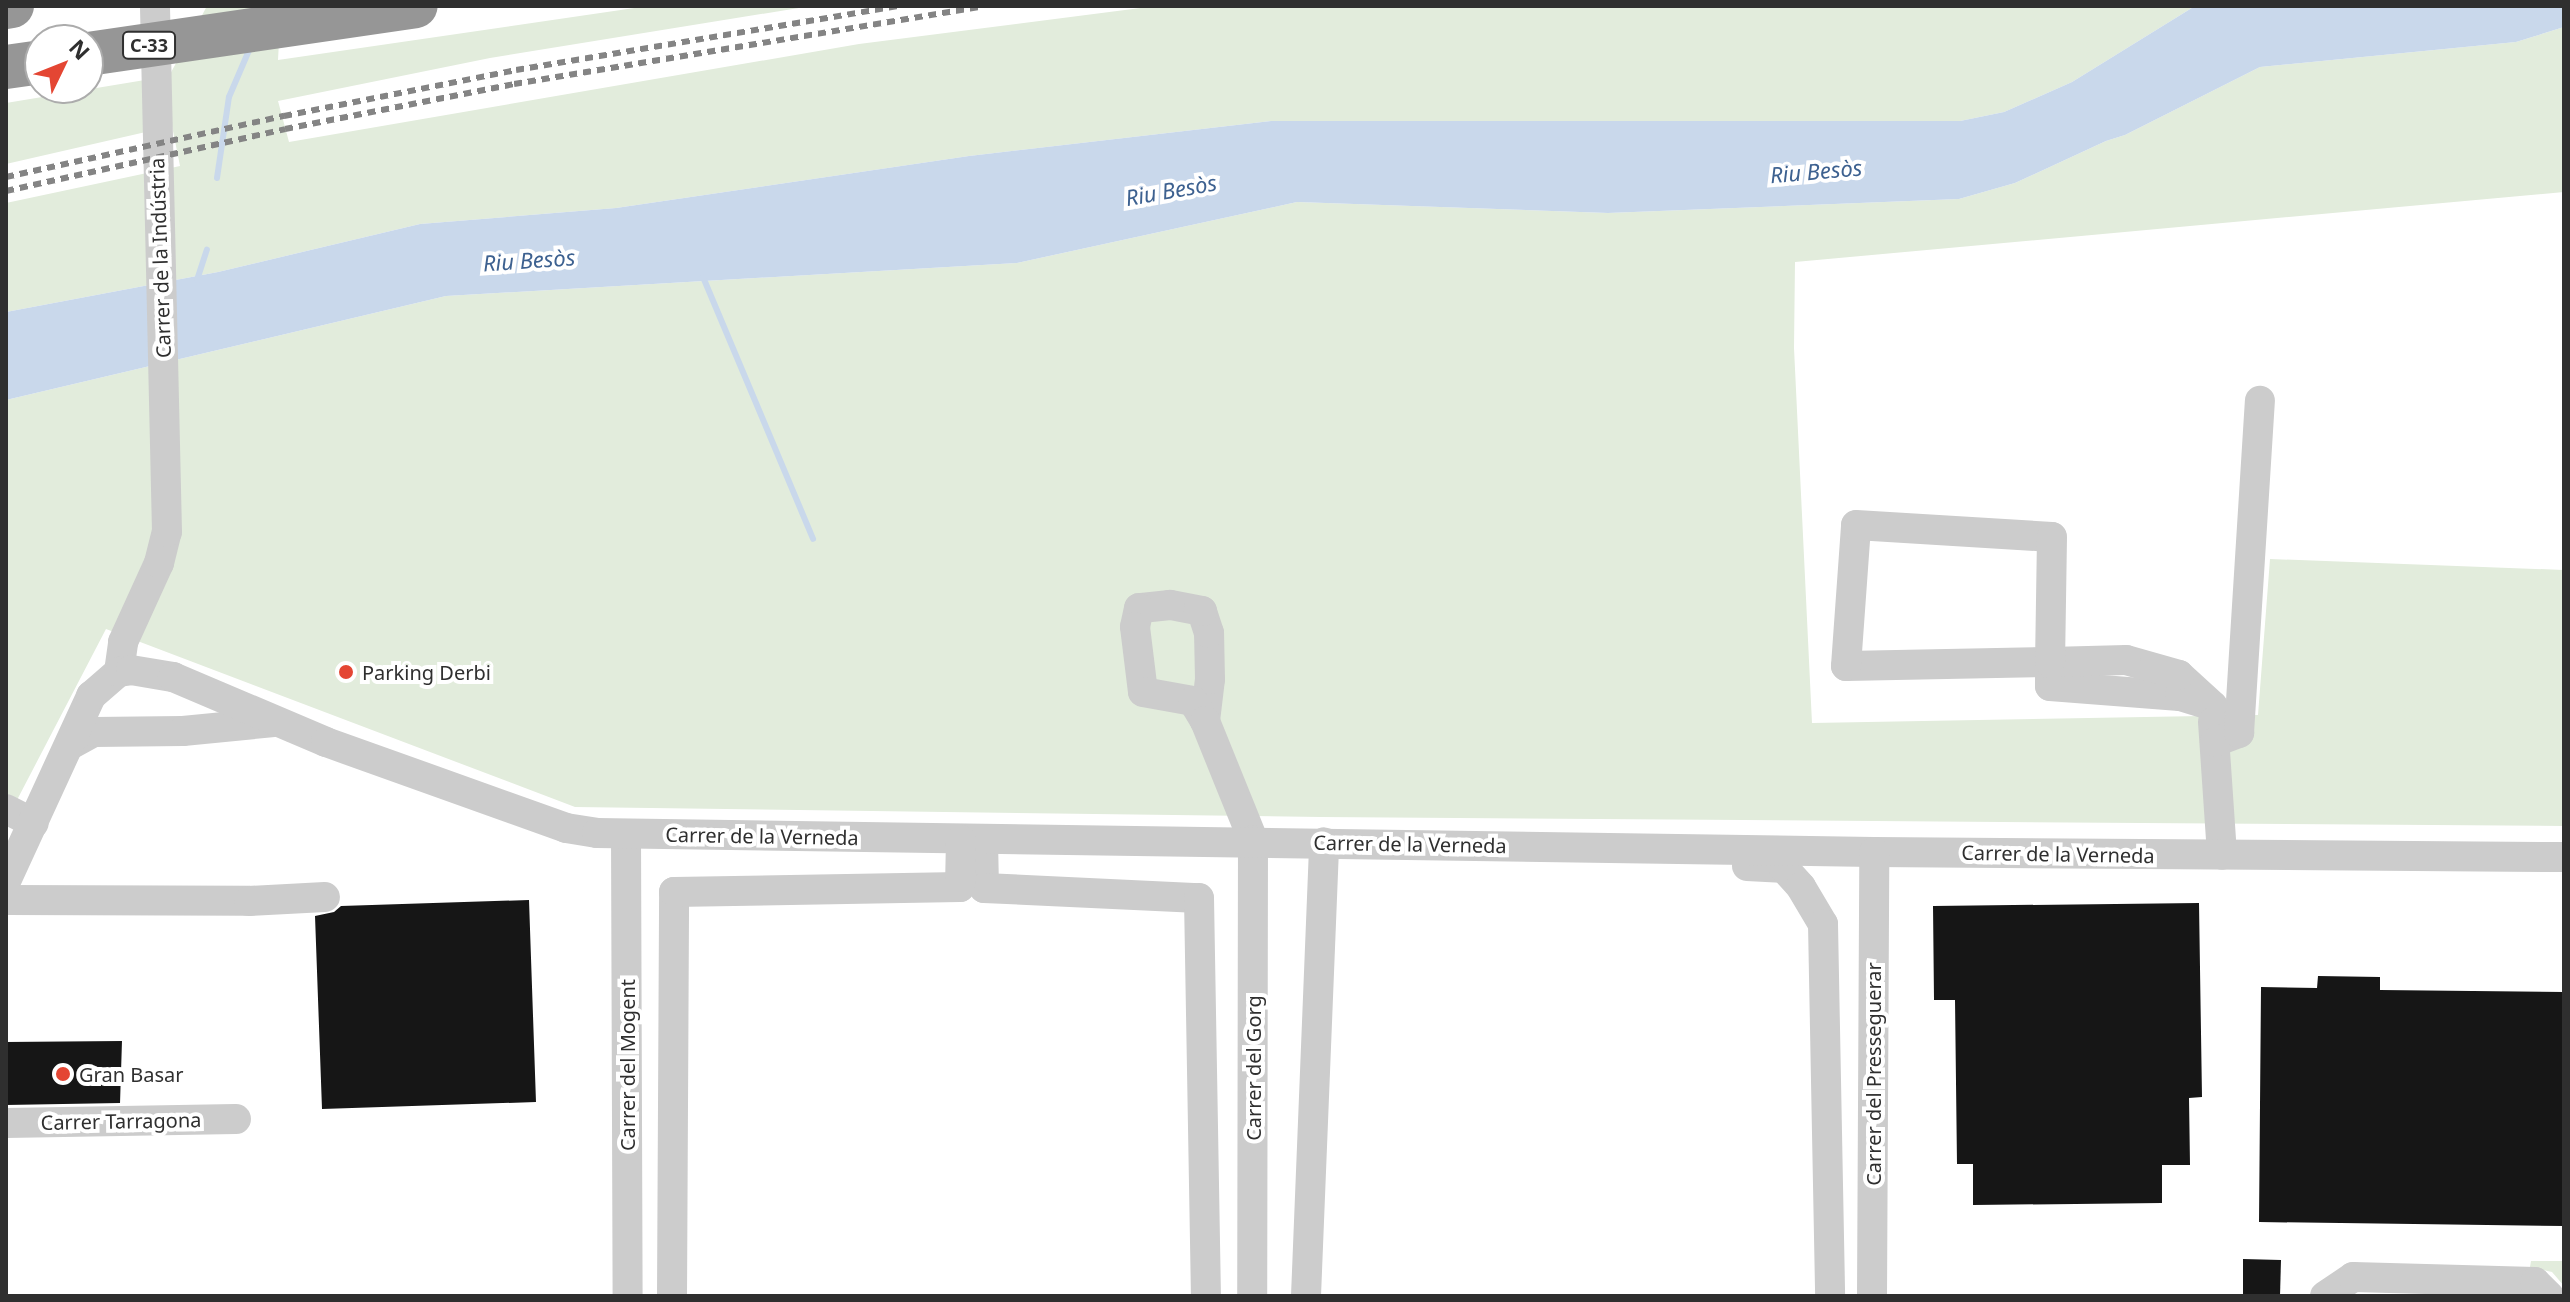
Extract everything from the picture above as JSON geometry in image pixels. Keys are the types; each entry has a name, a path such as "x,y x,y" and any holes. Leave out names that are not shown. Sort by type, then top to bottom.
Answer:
{"highway":[{"name":"C-33","path":"104,52 416,6"}],"street":[{"name":"Carrer de la Indústria","path":"119,672 123,642 164,551 167,510 155,6"},
{"path":"2215,742 2239,733 2260,401"},
{"path":"2050,662 1846,666 1856,525 2052,537 2050,686 2180,696 2213,706 2222,855"},
{"name":"Carrer de la Verneda","path":"119,672 151,671 209,692 276,722 566,828 626,834 972,840 1253,840 1323,852 2564,857"},
{"path":"6,881 72,744 91,696 119,672"},
{"path":"183,731 208,714 209,692"},
{"path":"1205,721 1253,840"},
{"name":"Carrer de la Verneda","path":"72,744 94,732 183,731 276,722"},
{"path":"6,809 34,823"},
{"name":"Carrer del Mogent","path":"626,834 628,1296"},
{"path":"672,1296 674,892 960,887 972,840"},
{"path":"972,840 984,888 1199,898 1206,1296"},
{"name":"Carrer del Gorg","path":"1252,1296 1253,840"},
{"path":"1306,1296 1323,852 1784,868 1823,924 1830,1296"},
{"name":"Carrer del Presseguerar","path":"1872,1296 1874,852"},
{"path":"6,900 249,901 325,897"},
{"name":"Carrer Tarragona","path":"6,1123 236,1119"},
{"path":"2325,1296 2353,1277 2535,1282 2546,1295"}],"green space":[{"path":"207,6 281,6 278,60 648,6 811,6 490,58 278,101 289,142 859,44 1156,6 2195,6 2072,82 2004,112 1960,121 1271,121 969,156 616,208 420,224 218,272 6,312 6,203 180,166 172,126 6,164 6,103 24,100 24,104 104,104 104,87 169,76"},
{"path":"2564,27 2564,192 1795,262 1794,348 1812,723 2258,715 2270,559 2564,570 2564,826 1321,817 575,807 106,629 17,800 6,795 6,400 446,296 1017,263 1297,202 1608,213 1959,199 2015,183 2125,135 2260,67 2516,42"},
{"path":"2531,1261 2564,1261 2564,1286 2552,1272 2530,1267"}],"water":[{"name":"Riu Besòs","path":"2195,6 2564,6 2564,27 2516,42 2260,67 2125,135 2015,183 1959,199 1608,213 1297,202 1017,263 446,296 6,400 6,312 218,272 420,224 616,208 969,156 1271,121 1960,121 2004,112 2072,82"}],"building":[{"path":"529,900 536,1102 322,1109 315,916 334,912 341,906"},
{"path":"2199,903 2202,1097 2189,1098 2190,1165 2162,1165 2162,1203 1973,1205 1973,1164 1957,1164 1955,1000 1934,1000 1933,906"},
{"path":"2318,976 2380,977 2380,990 2564,992 2564,1226 2259,1222 2261,987 2317,988"},
{"name":"Gran Basar","path":"122,1041 120,1103 6,1105 6,1042"},
{"path":"2243,1259 2281,1260 2280,1296 2243,1296"}],"waterway":[{"path":"217,178 229,97 250,48"},
{"path":"197,280 207,250"},
{"path":"703,277 813,539"}],"railway":[{"path":"6,177 284,116 516,70 898,6"},
{"path":"6,191 285,129 514,84 984,6"}],"place":[{"name":"Parking Derbi","path":"346,672"},
{"name":"Gran Basar","path":"63,1074"}]}
